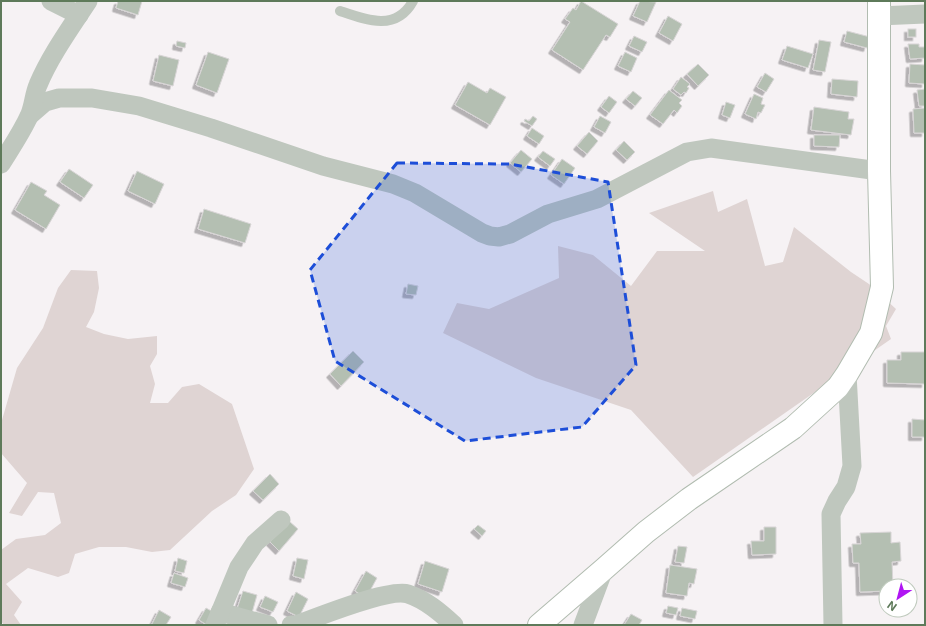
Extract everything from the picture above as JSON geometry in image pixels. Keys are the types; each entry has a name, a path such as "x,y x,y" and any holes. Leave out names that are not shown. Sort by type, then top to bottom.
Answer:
{"street":[{"path":"1,164 30,115 38,84 54,55 84,8 51,1"},
{"path":"538,625 646,532 689,498 794,428 838,387 847,374 871,333 882,287 879,171 879,8 925,14"},
{"path":"30,115 45,102 59,98 92,98 139,106 211,128 323,166 394,184 415,193 482,233 499,237 510,234 548,214 597,199 687,152 711,148 879,171"},
{"path":"833,625 831,514 846,487 852,466 847,374"},
{"path":"268,625 218,619 238,568 255,543 281,520"},
{"path":"583,625 604,569"},
{"path":"291,625 296,625 381,596 407,593 429,604 454,625"}],"lane":[{"path":"340,11 378,22 390,20 401,15 409,8 413,1"}],"highlighted area":[{"path":"397,163 510,164 608,182 636,365 582,427 465,441 335,361 310,270"}],"shaded area":[{"path":"713,191 718,212 747,199 765,266 783,262 794,227 851,272 869,284 896,309 886,326 891,339 693,477 631,410 536,378 443,333 457,303 489,309 559,278 558,246 593,255 631,286 657,251 705,251 649,213"},
{"path":"71,270 97,271 99,288 94,312 86,327 104,334 128,339 157,336 157,354 150,366 155,384 150,403 168,403 182,387 199,384 232,404 254,469 236,495 212,511 170,550 152,552 126,547 99,547 75,554 69,573 58,577 28,568 6,584 22,602 14,615 21,625 4,625 1,621 1,550 16,539 45,535 61,523 54,493 38,492 22,516 9,513 27,483 1,453 1,420 17,368 43,328 58,288"}],"building":[{"path":"118,1 142,1 138,15 116,8"},
{"path":"581,1 618,24 610,37 606,35 583,70 552,50 570,22 565,19 573,8 576,10"},
{"path":"640,1 656,2 647,22 633,16"},
{"path":"668,16 682,24 673,41 659,33"},
{"path":"908,29 916,29 916,37 908,37"},
{"path":"847,31 870,37 867,48 844,42"},
{"path":"634,36 647,42 642,52 629,46"},
{"path":"819,40 831,42 825,72 813,70"},
{"path":"177,41 186,43 185,48 176,46"},
{"path":"908,44 919,44 919,47 925,47 925,58 910,59"},
{"path":"787,46 813,54 808,68 782,60"},
{"path":"208,52 229,59 217,93 196,85"},
{"path":"625,52 637,58 631,72 618,66"},
{"path":"159,55 179,60 173,86 153,81"},
{"path":"698,64 709,75 698,86 687,74"},
{"path":"910,64 925,65 925,84 909,83"},
{"path":"765,73 774,79 766,92 757,87"},
{"path":"681,77 690,84 687,87 689,88 686,93 684,92 681,95 673,89"},
{"path":"832,79 858,81 857,97 831,94"},
{"path":"468,82 487,93 490,88 506,97 490,125 455,105"},
{"path":"925,89 925,106 919,106 917,90"},
{"path":"669,90 682,100 679,103 682,106 677,113 674,110 663,124 650,115"},
{"path":"633,91 642,98 635,106 626,99"},
{"path":"754,94 763,98 761,104 765,105 761,113 758,112 756,119 745,114"},
{"path":"609,96 617,102 609,113 601,107"},
{"path":"726,102 735,105 730,118 722,115"},
{"path":"814,107 849,112 848,119 854,119 851,135 811,130"},
{"path":"925,108 925,133 914,133 913,109"},
{"path":"533,116 537,119 532,126 524,121 525,119 529,121"},
{"path":"600,116 611,122 605,133 594,127"},
{"path":"532,128 544,136 539,144 527,136"},
{"path":"589,132 598,141 587,154 577,146"},
{"path":"814,135 840,135 839,147 814,146"},
{"path":"624,141 635,152 627,160 616,150"},
{"path":"521,150 532,159 521,172 510,163"},
{"path":"543,151 555,159 550,166 538,157"},
{"path":"562,159 575,168 564,184 551,175"},
{"path":"69,169 93,185 84,198 60,182"},
{"path":"137,171 164,184 155,204 128,191"},
{"path":"31,182 47,191 44,195 60,205 46,229 15,210"},
{"path":"204,209 251,224 245,243 198,229"},
{"path":"408,284 418,286 416,295 406,294"},
{"path":"353,351 364,362 341,386 330,374"},
{"path":"901,352 925,352 925,384 887,383 887,360 901,360"},
{"path":"912,419 925,420 925,437 912,437"},
{"path":"270,474 279,484 263,500 253,491"},
{"path":"289,521 298,529 279,551 270,542"},
{"path":"478,525 486,531 482,536 474,529"},
{"path":"764,527 776,527 776,554 752,555 751,541 764,541"},
{"path":"891,532 891,543 900,542 901,561 892,562 893,578 878,578 878,591 860,592 859,563 853,563 852,544 861,544 860,533"},
{"path":"678,546 687,547 684,563 675,562"},
{"path":"178,558 187,561 184,573 175,571"},
{"path":"297,558 308,560 304,579 293,576"},
{"path":"425,561 449,569 442,592 418,584"},
{"path":"670,565 697,569 694,584 689,583 687,596 666,593"},
{"path":"366,571 377,578 366,598 355,591"},
{"path":"174,573 188,578 185,587 171,583"},
{"path":"243,591 257,595 252,613 237,609"},
{"path":"296,592 308,599 299,617 287,611"},
{"path":"265,596 278,602 273,612 260,607"},
{"path":"668,606 678,608 676,615 666,613"},
{"path":"206,608 215,613 207,625 199,620"},
{"path":"682,608 697,611 695,619 680,616"},
{"path":"159,610 171,617 166,625 152,624"},
{"path":"631,614 642,620 639,625 624,625"}]}
